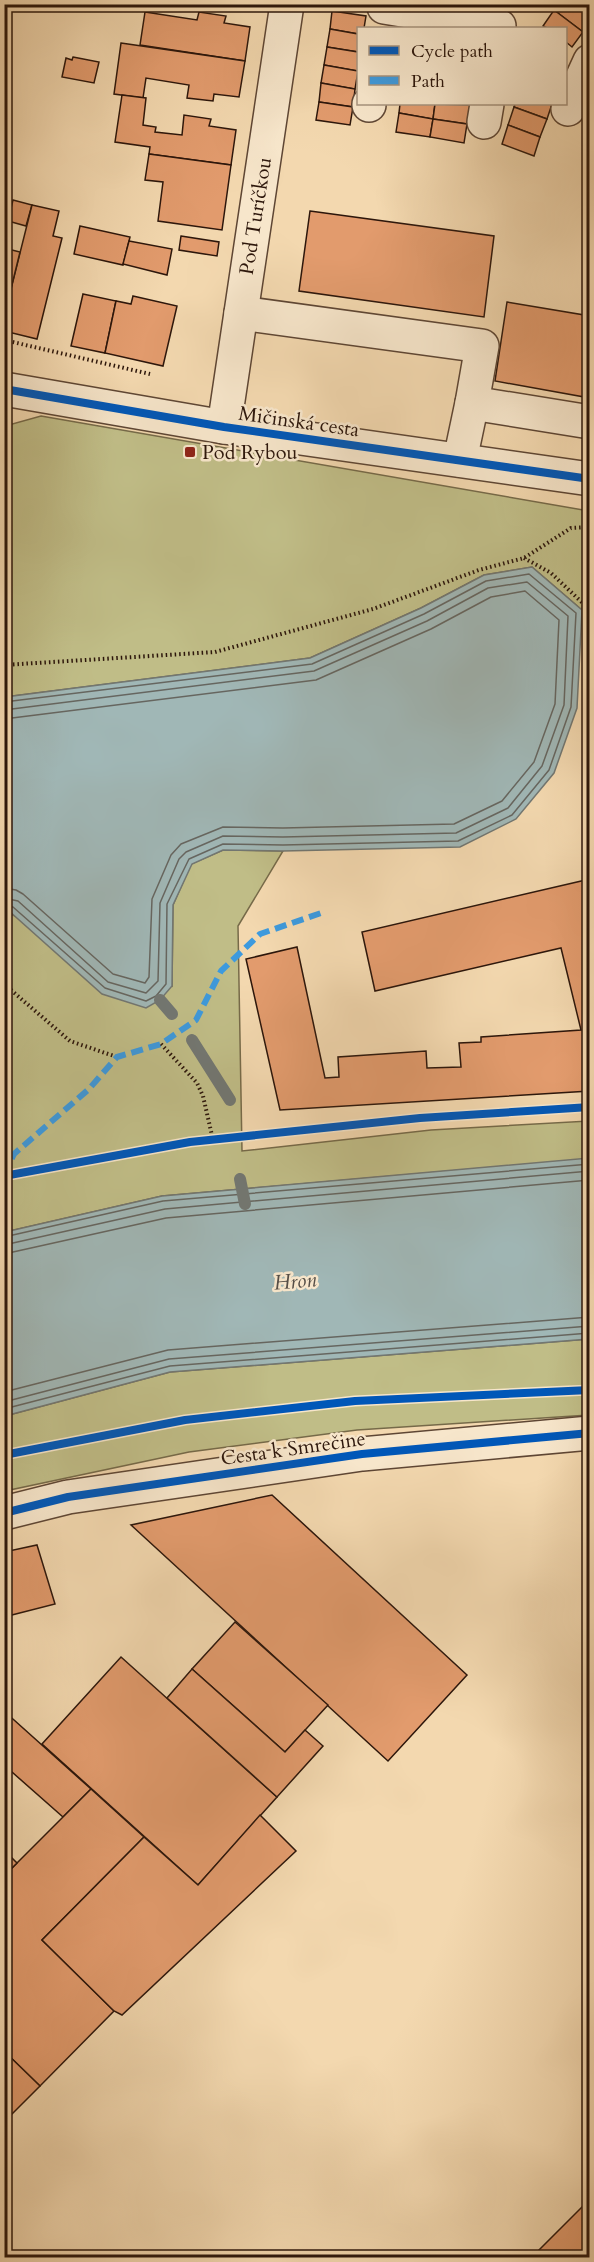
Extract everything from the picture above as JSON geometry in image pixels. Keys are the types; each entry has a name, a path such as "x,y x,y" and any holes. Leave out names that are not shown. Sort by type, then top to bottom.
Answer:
{"street":[{"name":"Pod Turíčkou","path":"224,427 287,4"},
{"path":"376,13 499,27"},
{"path":"568,109 590,61"},
{"path":"241,313 482,346 460,460"},
{"name":"Mičinská cesta","path":"4,389 224,427 590,479"},
{"path":"472,403 590,422"},
{"name":"Cesta k Smrečine","path":"4,1513 68,1497 362,1454 590,1433"}],"path":[{"path":"4,340 154,375"},
{"path":"4,665 215,652 373,609 479,570 524,558 571,528 590,527"},
{"path":"524,558 550,573 590,610"},
{"path":"4,984 70,1041 117,1057"},
{"path":"161,1044 197,1083 203,1096 213,1140"},
{"path":"202,1141 225,1139"}],"shaded area":[{"path":"41,416 589,511 582,610 532,567 484,575 421,608 310,658 5,697 5,426"},
{"path":"223,850 283,851 238,926 242,1151 431,1130 589,1121 589,1159 162,1196 5,1232 4,911 172,986 173,905 191,864"},
{"path":"589,1339 589,1415 357,1430 189,1452 5,1491 5,1416 170,1372"}],"water":[{"path":"532,567 582,610 577,708 554,773 516,819 460,847 223,850 192,864 173,905 172,986 160,1000 146,1008 102,994 9,911 5,911 5,697 310,658 421,608 484,575"},
{"name":"Hron","path":"589,1158 589,1339 170,1372 5,1416 5,1232 162,1196"}],"building":[{"path":"559,4 578,4 590,13 590,24 583,32 554,10"},
{"path":"554,10 583,32 572,47 567,43 567,27 543,26"},
{"path":"332,11 366,16 364,27 357,27 357,34 330,29"},
{"path":"145,12 197,20 199,12 226,16 224,23 250,27 245,61 140,45"},
{"path":"330,29 357,34 357,52 327,47"},
{"path":"121,43 245,61 239,97 214,94 213,101 187,98 189,85 146,78 143,98 114,94"},
{"path":"327,47 357,52 357,71 324,65"},
{"path":"73,57 99,62 94,83 62,77 66,58 72,60"},
{"path":"324,65 357,71 355,89 321,83"},
{"path":"321,83 355,89 353,107 319,102"},
{"path":"122,95 146,98 143,125 156,127 155,132 182,135 184,115 211,119 209,126 236,130 231,165 149,154 150,147 115,142"},
{"path":"319,102 353,107 350,125 316,120"},
{"path":"400,105 435,105 433,119 399,113"},
{"path":"435,105 470,105 467,124 433,119"},
{"path":"515,105 552,105 547,119 514,107"},
{"path":"514,107 547,119 540,137 508,125"},
{"path":"399,113 433,119 430,137 396,132"},
{"path":"433,119 467,124 464,143 430,137"},
{"path":"508,125 540,137 534,156 502,144"},
{"path":"149,154 231,165 222,230 158,221 163,182 145,180"},
{"path":"13,200 32,205 26,226 8,221"},
{"path":"32,205 59,211 53,236 62,238 37,339 4,331 4,317"},
{"path":"310,211 494,236 484,317 299,291"},
{"path":"80,226 130,237 123,265 74,254"},
{"path":"181,236 219,242 217,256 179,250"},
{"path":"129,241 172,249 167,275 123,264"},
{"path":"4,248 20,252 4,317"},
{"path":"83,294 116,301 105,353 71,346"},
{"path":"133,296 177,306 163,366 105,353 116,301 131,304"},
{"path":"507,302 590,316 590,398 495,381"},
{"path":"590,879 590,1091 280,1110 246,959 297,947 325,1078 339,1077 338,1057 426,1051 427,1068 461,1067 459,1043 481,1042 481,1037 581,1030 561,948 375,991 362,932"},
{"path":"272,1495 467,1675 388,1761 131,1525"},
{"path":"37,1545 55,1604 4,1617 4,1552"},
{"path":"235,1622 328,1705 285,1752 192,1669"},
{"path":"121,1657 277,1797 198,1885 42,1744"},
{"path":"192,1669 285,1752 305,1730 323,1746 277,1797 167,1698"},
{"path":"4,1711 91,1789 63,1817 4,1765"},
{"path":"91,1789 144,1837 42,1940 114,2011 40,2086 4,2051 4,1876"},
{"path":"260,1815 296,1851 122,2015 114,2011 42,1940 144,1837 198,1885"},
{"path":"4,1850 17,1863 4,1876"},
{"path":"4,2051 40,2086 4,2122"},
{"path":"590,2199 590,2258 531,2258"}],"waterway":[{"path":"160,1000 172,1014"},
{"path":"192,1040 230,1100"},
{"path":"240,1179 245,1204"}],"marked path":[{"path":"4,1175 14,1154 89,1089 117,1057 161,1044 196,1020 221,971 260,934 324,912"}],"cycle path":[{"path":"4,389 224,427 590,479"},
{"path":"4,1176 190,1142 420,1118 590,1107"},
{"path":"4,1455 185,1420 355,1401 590,1390"},
{"path":"4,1513 68,1497 362,1454 590,1433"}],"place":[{"name":"Pod Rybou","path":"190,452"}]}
